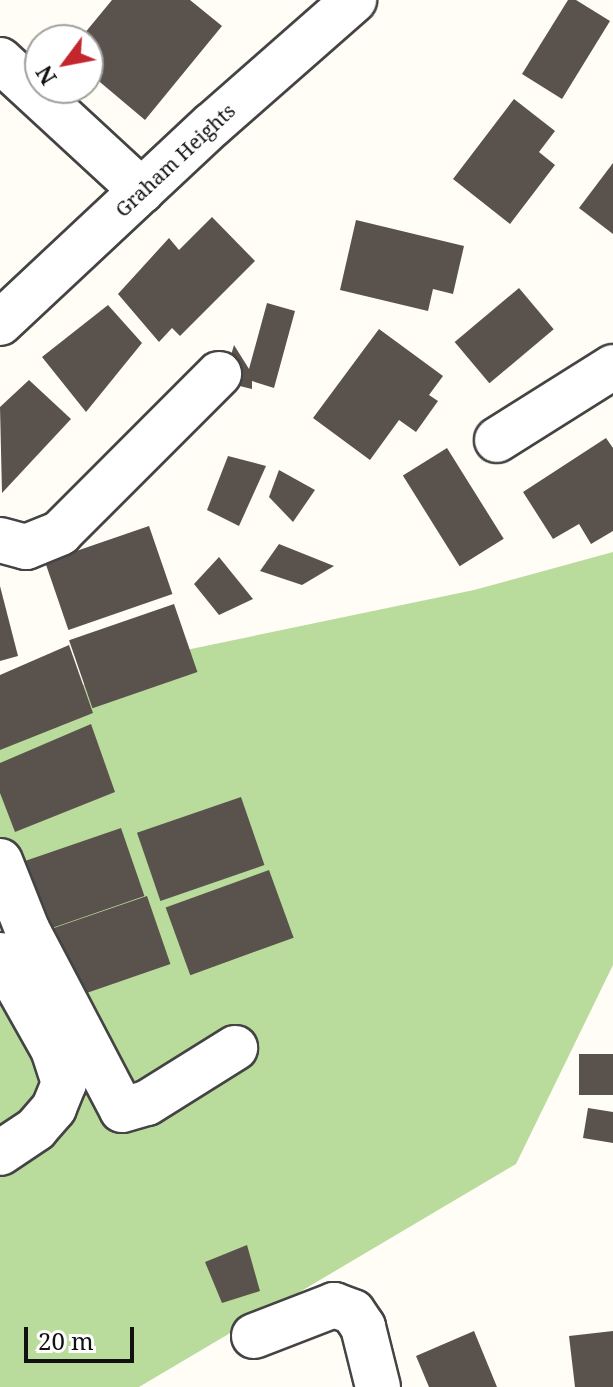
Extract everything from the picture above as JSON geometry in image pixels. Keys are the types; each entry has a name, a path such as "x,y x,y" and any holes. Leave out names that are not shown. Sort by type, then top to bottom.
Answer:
{"street":[{"name":"Graham Heights","path":"0,323 354,0"},
{"path":"0,60 142,191"},
{"path":"497,440 613,367"},
{"path":"0,540 26,547 60,533 219,374"},
{"path":"0,861 27,929 122,1110 147,1103 235,1048"},
{"path":"0,955 53,1049 64,1083 54,1108 36,1129 0,1153"},
{"path":"254,1336 334,1305 353,1312 363,1327 378,1387"}],"green space":[{"path":"613,552 613,965 516,1164 139,1387 0,1387 0,716 162,655 474,590"}],"building":[{"path":"112,0 190,0 222,26 145,120 104,85 104,24 92,24"},
{"path":"568,0 576,0 610,21 562,99 522,74"},
{"path":"514,99 555,131 539,152 555,165 510,224 453,179"},
{"path":"613,163 613,234 579,208"},
{"path":"212,217 255,261 180,336 172,328 159,342 118,294 169,238 179,250"},
{"path":"356,220 464,246 453,294 433,289 428,311 340,290"},
{"path":"519,288 554,329 489,383 455,342"},
{"path":"267,303 295,311 274,388 252,381 252,389 223,382 234,345 249,369"},
{"path":"108,305 142,343 86,412 42,357"},
{"path":"379,329 443,376 429,395 438,401 416,432 399,420 370,460 313,418"},
{"path":"29,380 71,419 2,493 0,407"},
{"path":"606,438 613,448 613,531 591,544 579,524 553,539 523,492"},
{"path":"447,448 504,539 460,566 403,476"},
{"path":"228,456 266,466 239,526 207,510"},
{"path":"279,470 315,490 293,522 269,497"},
{"path":"149,526 172,594 68,630 45,562"},
{"path":"279,544 334,566 302,585 260,571"},
{"path":"219,557 253,599 219,615 194,584"},
{"path":"0,586 18,656 0,661"},
{"path":"174,604 197,672 92,708 69,640"},
{"path":"69,645 93,713 0,750 0,675"},
{"path":"91,724 115,792 15,832 0,793 0,763"},
{"path":"241,797 264,865 160,901 137,833"},
{"path":"121,828 144,896 40,932 17,864"},
{"path":"269,870 294,938 190,975 166,908"},
{"path":"147,896 170,964 66,1000 43,932"},
{"path":"579,1054 613,1054 613,1095 579,1095"},
{"path":"588,1108 613,1112 613,1143 583,1138"},
{"path":"247,1245 260,1291 222,1303 205,1262"},
{"path":"474,1331 497,1387 429,1387 416,1356"},
{"path":"613,1331 613,1387 575,1387 569,1336"}]}
